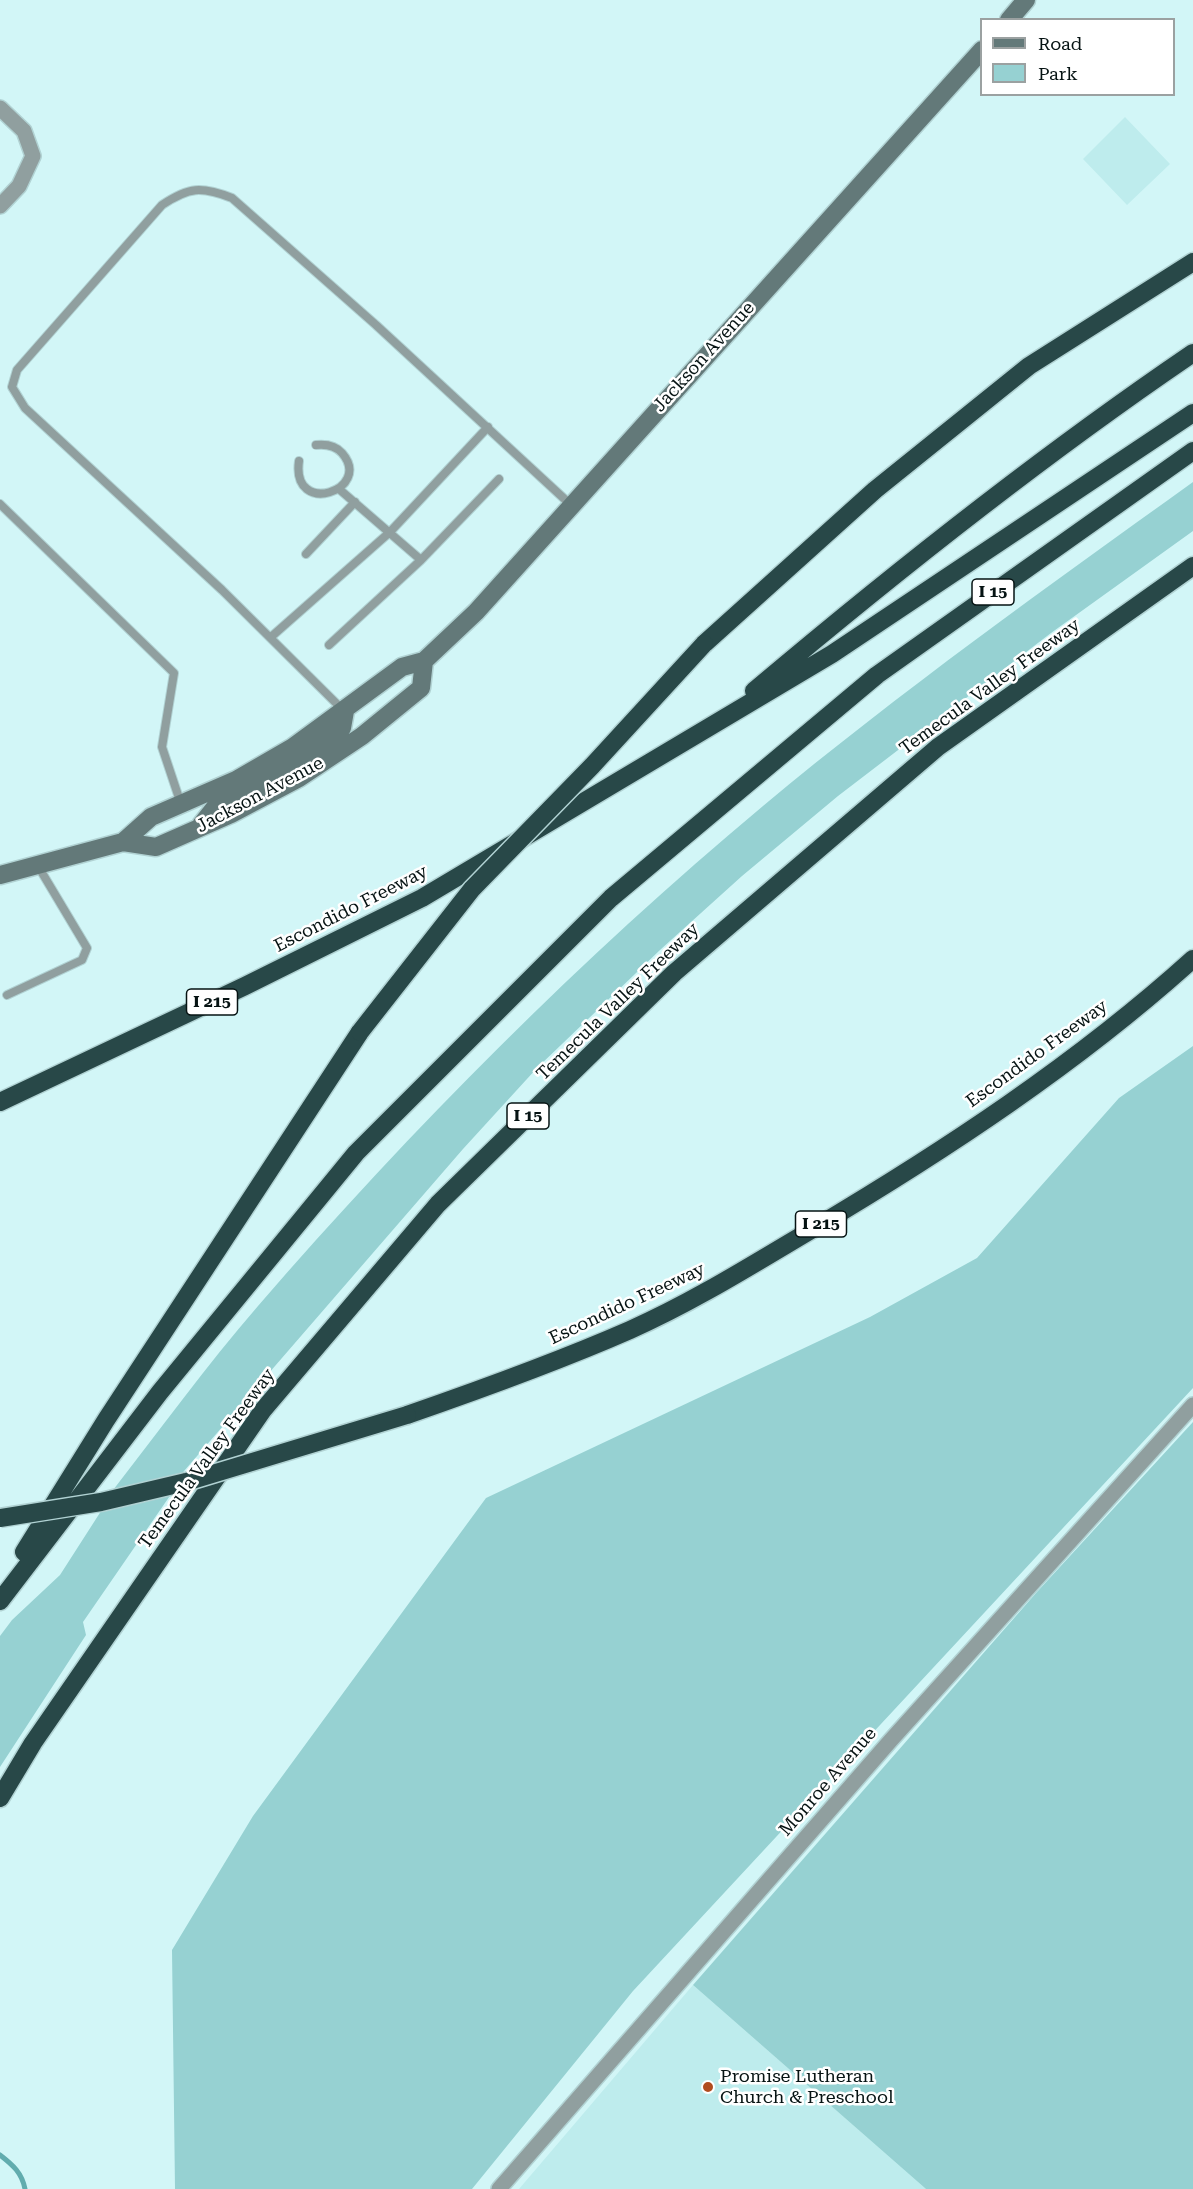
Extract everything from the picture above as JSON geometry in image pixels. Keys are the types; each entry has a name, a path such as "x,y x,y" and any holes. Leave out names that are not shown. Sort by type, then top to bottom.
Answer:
{"highway":[{"path":"0,1592 106,1420 360,1032 472,889 592,766 704,644 875,490 1029,366 1193,262"},
{"path":"709,729 873,590 1103,414 1193,353"},
{"path":"709,729 832,654 1193,412"},
{"name":"I 15","path":"0,1601 160,1392 356,1153 611,898 877,675 1193,451"},
{"name":"Temecula Valley Freeway","path":"0,1798 33,1743 263,1410 438,1204 674,973 938,747 1193,566"},
{"name":"Escondido Freeway","path":"0,1102 235,992 422,898 709,729"},
{"name":"Escondido Freeway","path":"0,1518 101,1502 186,1482 407,1415 561,1359 632,1329 714,1288 944,1148 1095,1039 1193,959"}],"main road":[{"path":"1011,18 1026,0"},
{"name":"Jackson Avenue","path":"123,842 151,817 182,805 245,774 293,747 402,667 424,661 476,612 980,51"},
{"name":"Jackson Avenue","path":"0,875 123,842 156,847 198,829 299,778 362,736 421,688 424,661"},
{"path":"198,829 216,806 243,793 333,738 342,728 345,711"}],"street":[{"path":"0,108 24,131 33,156 19,186 0,206"},
{"name":"Monroe Avenue","path":"499,2189 891,1740 1193,1405"}],"lane":[{"path":"345,711 271,637 25,408 12,387 17,370 162,205 183,192 211,190 231,198 488,427 572,506"},
{"path":"271,637 390,532 488,427"},
{"path":"299,461 299,477 309,490 324,495 339,489 348,474 345,458 333,446 316,445"},
{"path":"329,645 421,560 499,479"},
{"path":"339,489 421,560"},
{"path":"306,554 355,502"},
{"path":"0,504 174,673 162,747 182,805"},
{"path":"7,996 82,960 87,948 38,866"}],"shaded area":[{"path":"1125,117 1170,164 1127,205 1083,159"},
{"name":"Promise Lutheran Church & Preschool","path":"693,1985 926,2189 519,2189"}],"green space":[{"path":"1193,482 1193,531 1051,633 838,796 742,876 660,950 537,1068 463,1149 178,1478 110,1494 220,1352 317,1239 500,1046 629,923 815,763 975,640"},
{"path":"1193,1046 1193,1388 633,1991 472,2189 175,2189 172,1950 253,1816 486,1498 870,1317 977,1258 1119,1098"},
{"path":"1193,1422 1193,2189 926,2189 693,1985 1036,1593"},
{"path":"176,1487 83,1622 86,1635 0,1767 0,1636 12,1620 60,1575 103,1508"}],"waterway":[{"path":"0,2155 22,2178 25,2189"}],"place":[{"name":"Promise Lutheran Church & Preschool","path":"708,2087"}]}
